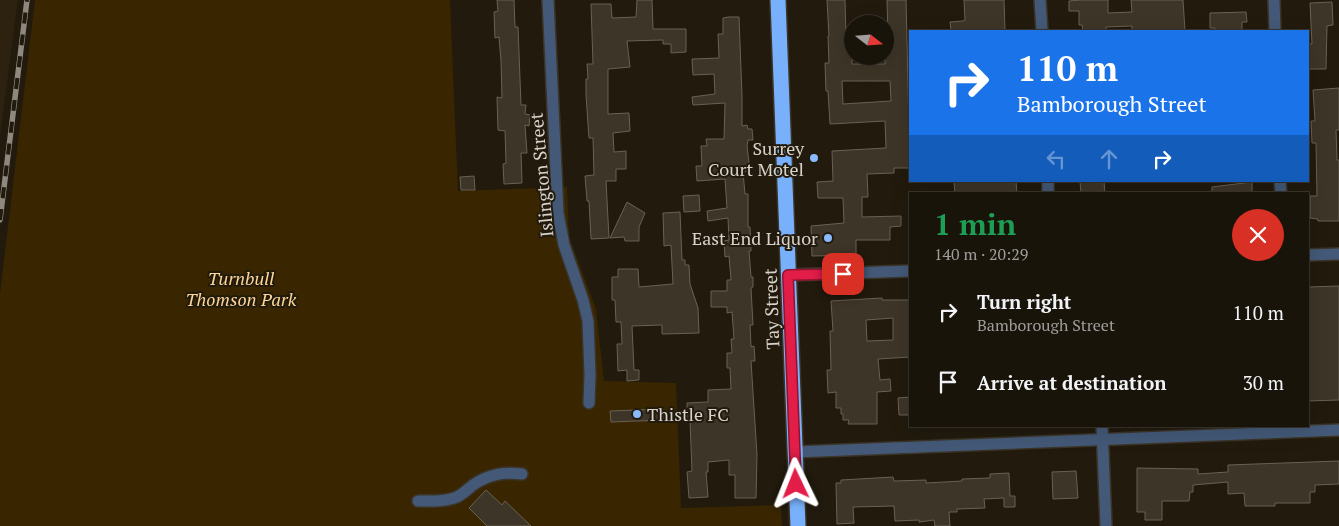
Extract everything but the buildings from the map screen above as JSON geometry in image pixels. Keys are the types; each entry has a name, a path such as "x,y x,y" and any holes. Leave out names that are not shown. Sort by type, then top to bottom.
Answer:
{"highway":[{"name":"Tay Street","path":"778,0 798,526"}],"street":[{"name":"Islington Street","path":"548,0 558,213 564,245 583,300 588,321 589,403"},
{"path":"1040,0 1042,30"},
{"path":"1274,0 1275,30"},
{"path":"1309,255 1339,254"},
{"path":"788,275 909,271"},
{"path":"1102,427 1106,526"},
{"path":"795,452 1339,430"},
{"path":"418,501 445,500 456,497 480,481 496,474 506,472 522,474"}],"shaded area":[{"path":"0,0 18,0 0,136"}],"green space":[{"name":"Turnbull Thomson Park","path":"35,0 450,0 458,191 567,187 569,237 596,309 604,381 676,383 681,508 781,505 782,526 0,526 0,294"}],"railway":[{"path":"0,220 27,0"}],"place":[{"name":"Surrey Court Motel","path":"814,158"},
{"name":"East End Liquor","path":"828,238"},
{"name":"Thistle FC","path":"637,414"}],"route":[{"path":"796,484 788,275 843,274"}]}
